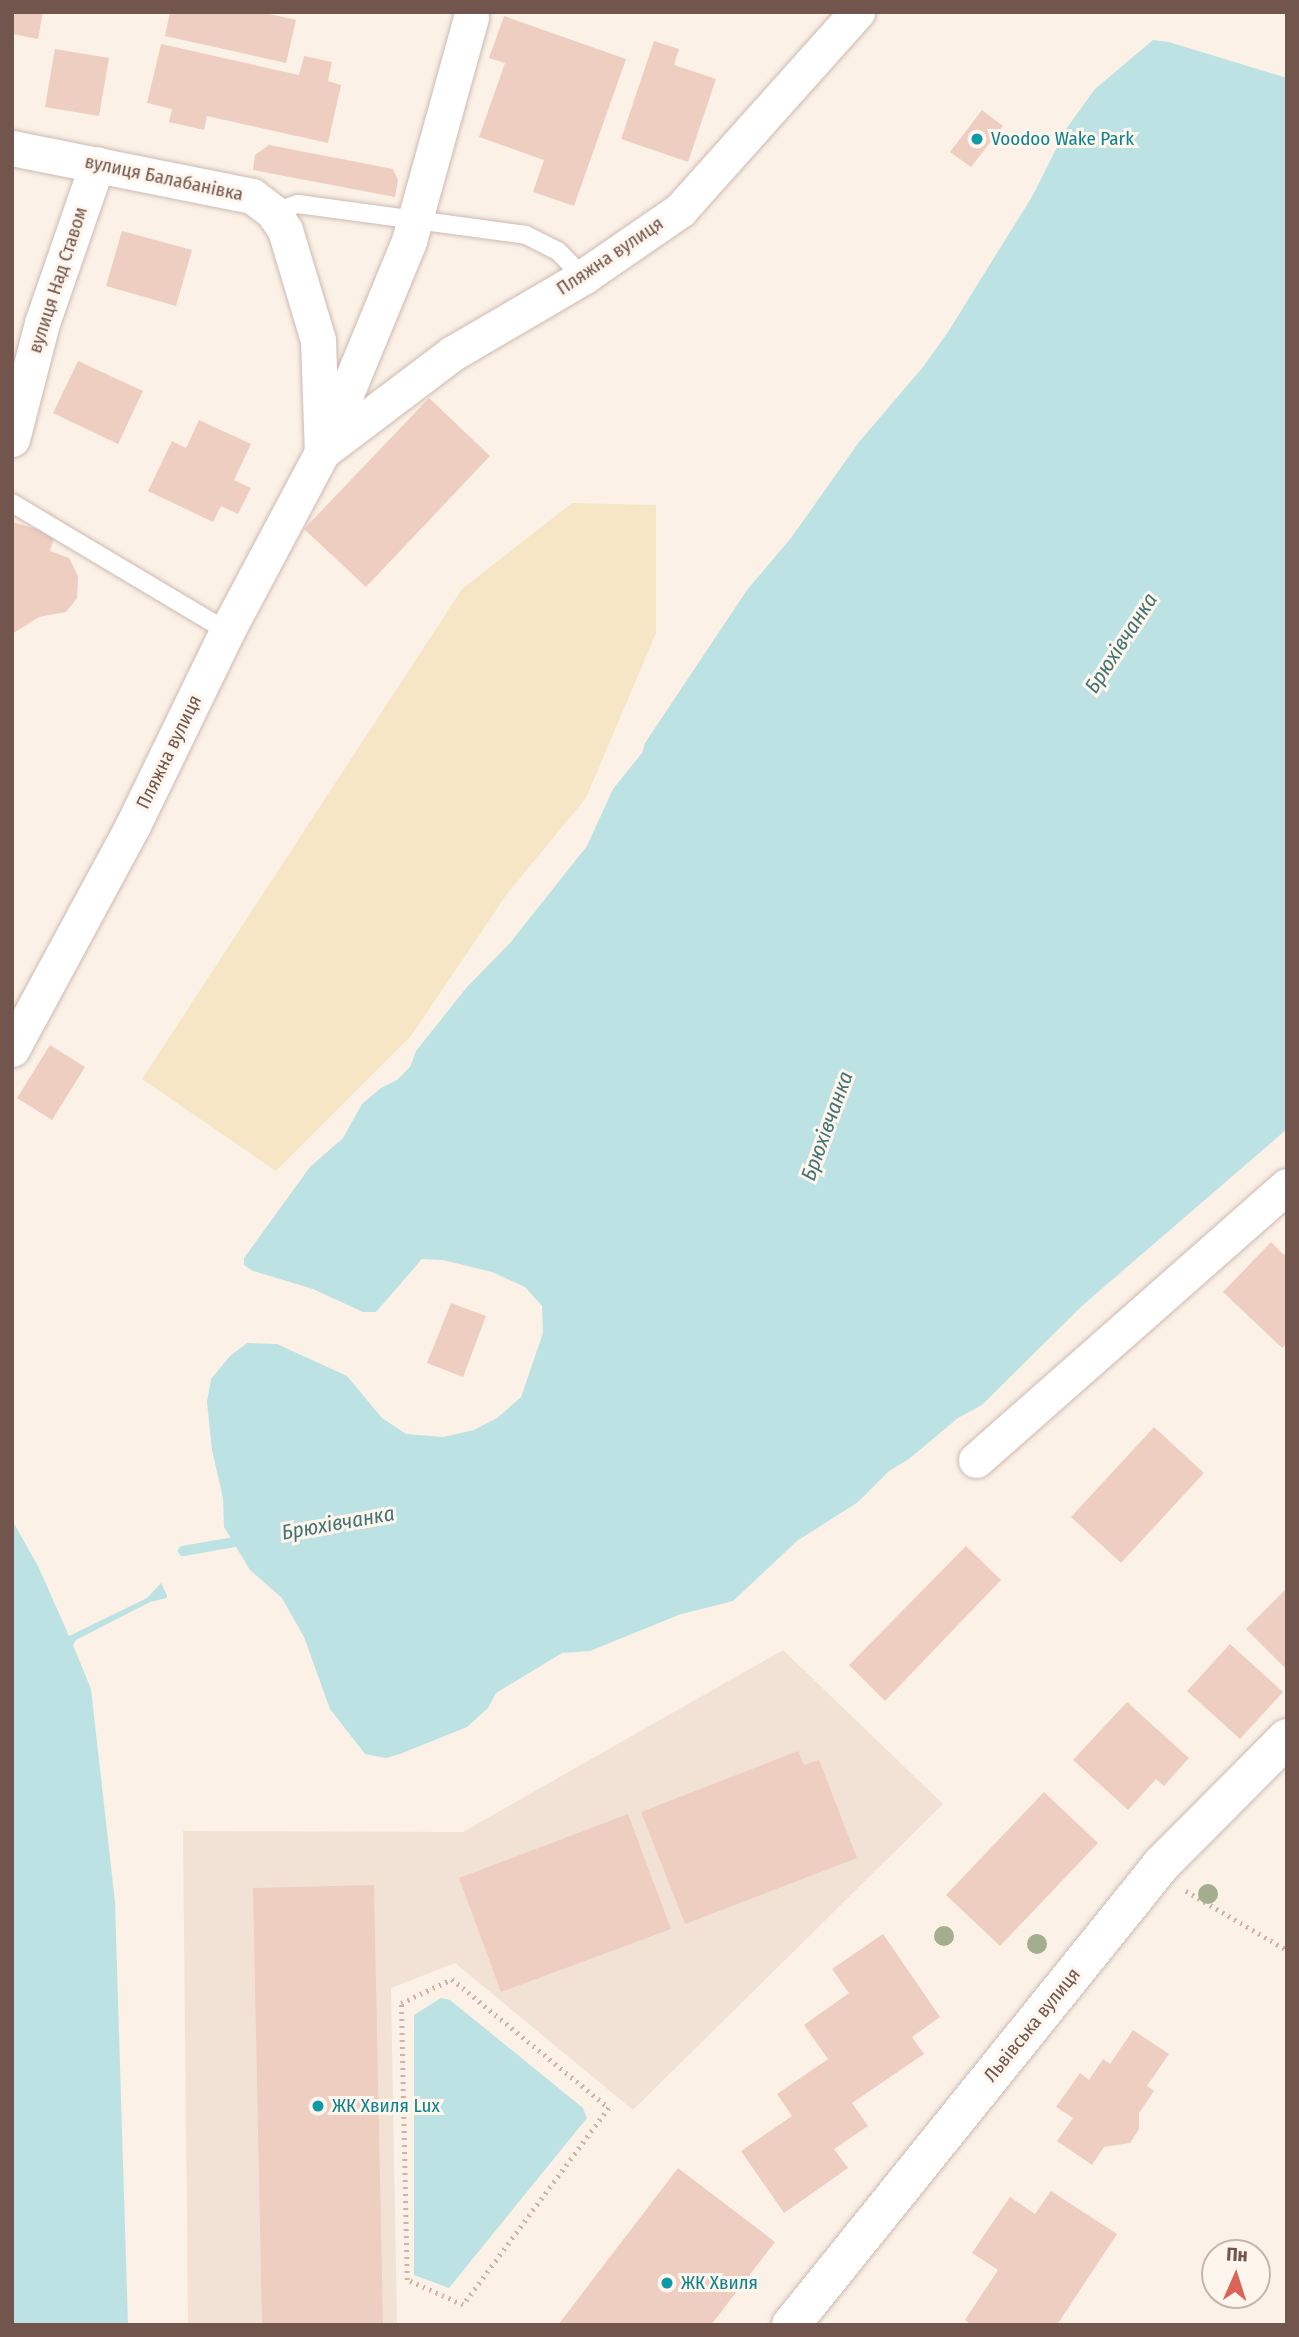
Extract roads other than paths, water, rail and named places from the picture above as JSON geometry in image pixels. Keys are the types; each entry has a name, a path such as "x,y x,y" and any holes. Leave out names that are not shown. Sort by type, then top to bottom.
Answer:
{"street":[{"name":"Пляжна вулиця","path":"322,453 453,353 583,276 680,210 858,12"},
{"name":"Пляжна вулиця","path":"12,1049 133,825 227,631 322,453 409,241 471,17"},
{"name":"вулиця Балабанівка","path":"12,148 252,196 273,212"},
{"name":"вулиця Над Ставом","path":"12,439 42,323 97,163"},
{"path":"273,212 285,230 318,340 322,453"},
{"path":"976,1460 1287,1185"},
{"name":"Львівська вулиця","path":"792,2325 1161,1864 1287,1738"}],"lane":[{"path":"273,212 298,204 526,235 558,251 583,276"},
{"path":"12,503 227,631"}],"water":[{"path":"1153,40 1169,42 1287,78 1287,1129 1083,1305 982,1405 958,1418 909,1459 889,1471 858,1502 797,1541 733,1601 681,1614 590,1651 562,1653 496,1693 488,1708 467,1727 386,1758 365,1754 330,1709 304,1637 282,1598 250,1570 224,1527 223,1498 212,1450 207,1402 211,1379 230,1356 247,1343 277,1344 347,1376 382,1418 406,1434 443,1437 474,1430 497,1418 521,1397 543,1333 542,1306 525,1287 492,1272 443,1260 422,1259 376,1312 363,1312 313,1289 253,1271 244,1265 244,1258 310,1167 343,1138 362,1104 381,1088 397,1080 410,1067 416,1051 467,987 510,943 587,846 613,789 642,753 645,743 747,590 791,538 859,442 923,367 948,332 1033,195 1066,129 1095,89"},
{"path":"12,1520 38,1566 69,1636 147,1598 161,1583 167,1595 167,1598 150,1602 76,1640 73,1645 91,1689 115,1902 128,2325 12,2325"},
{"path":"441,1998 450,2000 583,2108 587,2118 449,2288 414,2275 414,2015"}],"waterway":[{"name":"Брюхівчанка","path":"183,1551 246,1540"}],"place":[{"name":"Voodoo Wake Park","path":"977,139"},
{"name":"ЖК Хвиля Lux","path":"318,2106"},
{"name":"ЖК Хвиля","path":"667,2283"}]}
